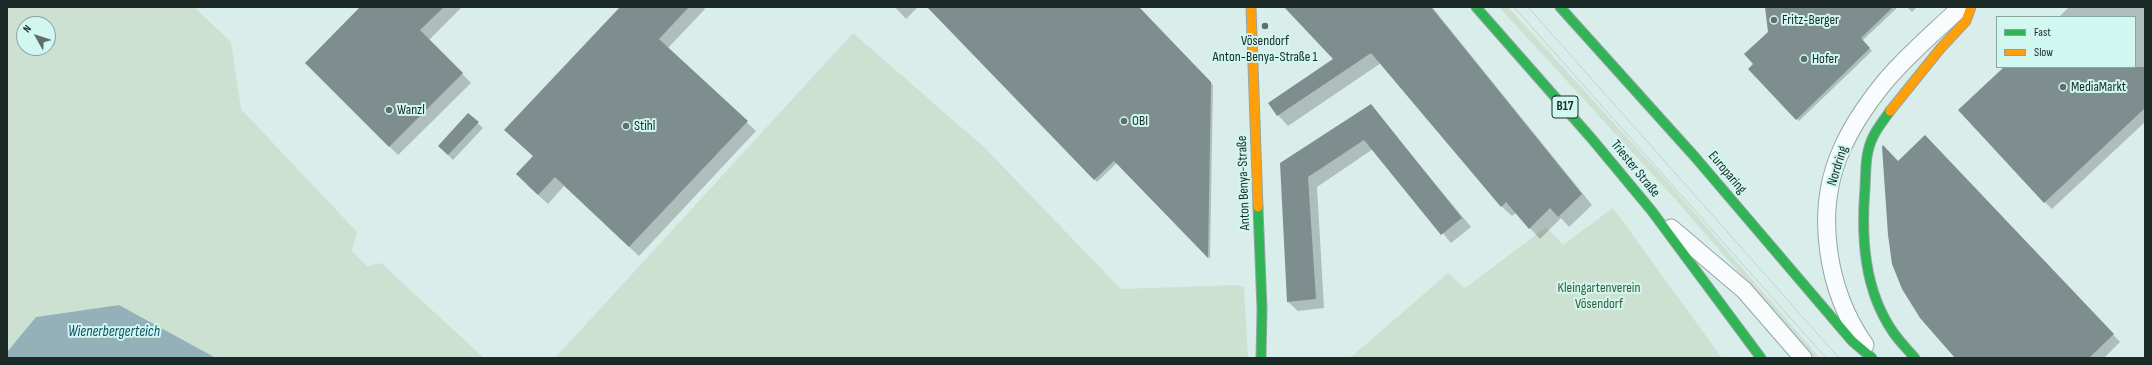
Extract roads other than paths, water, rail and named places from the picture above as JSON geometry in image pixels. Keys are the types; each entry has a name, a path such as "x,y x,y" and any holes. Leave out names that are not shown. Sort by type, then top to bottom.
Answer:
{"street":[{"name":"Anton Benya-Straße","path":"1252,7 1262,296 1261,358"},
{"name":"Triester Straße","path":"1476,7 1552,92 1650,210 1761,358"},
{"name":"Europaring","path":"1560,7 1695,157 1852,341 1873,358"},
{"name":"Nordring","path":"1873,358 1858,336 1844,306 1833,276 1828,248 1827,213 1832,181 1840,151 1860,117 1884,84 1961,7"},
{"name":"Nordring","path":"1915,358 1893,332 1878,304 1870,282 1864,247 1863,226 1867,152 1873,136 1894,105 1940,49 1966,21 1971,7"},
{"path":"1650,210 1744,290 1803,358"}],"water":[{"name":"Wienerbergerteich","path":"119,305 216,358 7,358 7,352 36,317"}],"tram line":[{"path":"1514,7 1826,358"},
{"path":"1528,7 1839,358"}],"place":[{"name":"Fritz-Berger","path":"1774,20"},
{"name":"Vösendorf Anton-Benya-Straße 1","path":"1265,26"},
{"name":"Hofer","path":"1804,59"},
{"name":"MediaMarkt","path":"2063,87"},
{"name":"Wanzl","path":"389,110"},
{"name":"OBI","path":"1124,121"},
{"name":"Stihl","path":"626,126"}],"park label":[{"name":"Kleingartenverein Vösendorf","path":"1599,296"}]}
